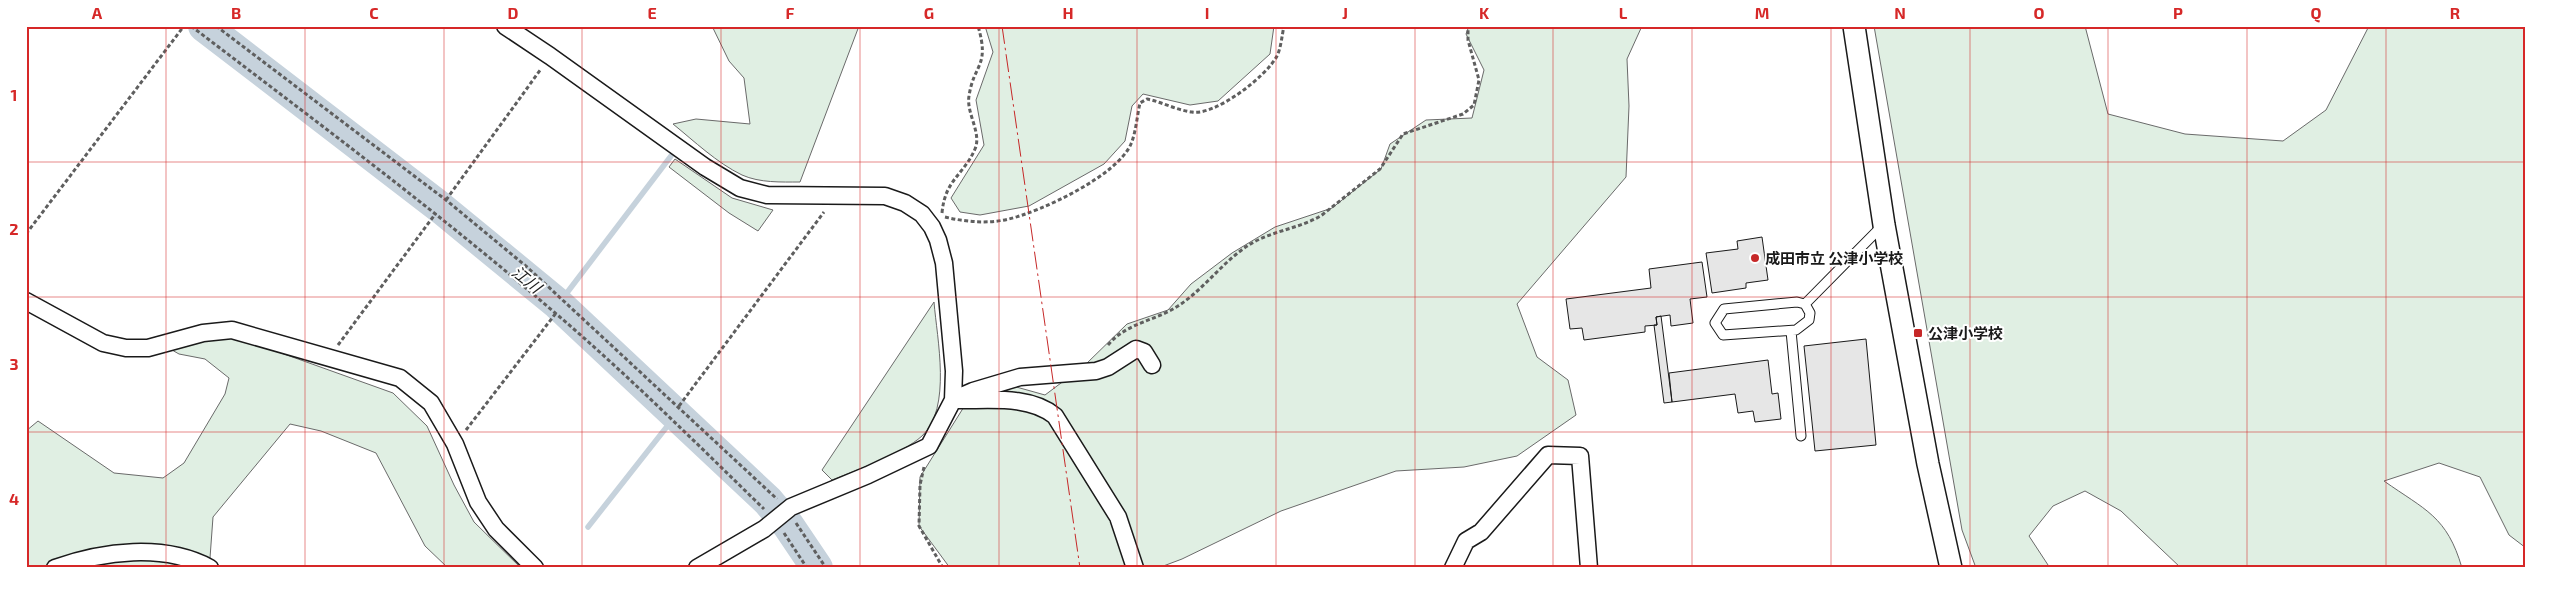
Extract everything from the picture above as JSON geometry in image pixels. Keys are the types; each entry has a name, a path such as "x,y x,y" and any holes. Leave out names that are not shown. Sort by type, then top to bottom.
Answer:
{"street":[{"path":"505,26 705,167 740,188 768,194 885,196 922,214 932,227 944,262 954,371 953,400 929,446 912,456 780,515 764,529 697,568"},
{"path":"1854,26 1884,225 1928,464 1951,568"},
{"path":"26,302 103,343 126,348 148,348 203,333 232,330 400,378 420,392 431,403 455,444 478,502 496,529 535,568"},
{"path":"953,400 973,391 1020,378 1096,371 1108,367 1136,349 1144,352 1152,365"},
{"path":"953,400 1024,402 1047,409 1055,416 1118,517 1135,568"},
{"path":"1453,568 1466,541 1481,532 1548,455 1556,455 1580,456 1590,568"},
{"path":"55,568 80,559 128,553 177,555 191,558 210,568"}],"lane":[{"path":"1805,304 1884,225"},
{"path":"1797,302 1805,304 1810,313 1809,320 1804,326 1791,331 1723,335 1715,323 1724,309 1797,302"},
{"path":"1791,331 1801,436"}],"path":[{"path":"26,234 184,26"},
{"path":"191,26 436,213 556,313 672,420 780,515 807,568"},
{"path":"216,26 446,200 564,299 680,406 826,568"},
{"path":"978,26 983,46 983,58 968,97 977,143 974,151 947,190 942,216 978,222 1008,219 1032,212 1089,183 1115,165 1130,145 1140,103 1147,99 1193,113 1210,110 1227,102 1262,74 1277,56 1284,26"},
{"path":"1106,348 1128,327 1179,306 1237,252 1256,241 1312,222 1322,215 1380,170 1403,134 1463,114 1474,105 1479,80 1468,40 1468,26"},
{"path":"446,200 550,56"},
{"path":"680,406 837,195"},
{"path":"335,358 339,340 436,213"},
{"path":"455,444 556,313"},
{"path":"929,446 920,485 919,526 943,568"}],"green space":[{"path":"712,26 859,26 800,182 763,181 742,175 715,158 673,124 696,119 750,124 744,78 729,61"},
{"path":"985,26 1274,26 1270,54 1218,101 1190,105 1143,94 1132,106 1125,141 1104,164 1029,206 980,215 960,212 951,198 984,145 976,100 993,52"},
{"path":"1469,26 1642,26 1627,59 1629,106 1626,177 1517,304 1537,357 1568,380 1576,415 1517,456 1464,467 1396,471 1281,511 1182,559 1158,568 950,568 919,526 920,477 972,394 1002,383 1045,395 1085,365 1127,324 1168,310 1191,284 1232,253 1275,227 1332,208 1381,169 1390,144 1426,120 1472,118 1484,70 1466,34"},
{"path":"1874,26 2085,26 2108,114 2185,134 2283,141 2326,110 2369,26 2526,26 2526,548 2509,535 2480,477 2439,463 2384,481 2423,508 2442,525 2456,551 2462,568 2181,568 2121,511 2085,491 2053,506 2029,536 2050,568 1976,568 1962,530"},
{"path":"675,159 732,198 773,210 758,231 729,213 669,167"},
{"path":"934,302 939,353 940,391 937,408 931,424 922,436 903,449 832,480 822,470"},
{"path":"231,335 393,393 427,426 454,485 474,522 521,568 448,568 425,546 376,453 321,431 290,424 213,517 210,558 219,568 26,568 26,431 38,421 114,473 163,478 184,463 225,394 229,378 205,359 179,354 172,350 204,340"}],"building":[{"path":"1762,237 1768,280 1746,283 1746,288 1712,293 1706,253 1738,249 1737,241"},
{"path":"1702,262 1707,297 1690,299 1693,323 1671,326 1670,315 1656,317 1657,325 1645,326 1645,332 1584,340 1582,328 1570,329 1566,299 1651,288 1649,269"},
{"path":"1661,316 1672,402 1664,403 1654,325 1657,325 1656,317"},
{"path":"1866,339 1876,445 1815,451 1804,346"},
{"path":"1768,360 1772,394 1778,393 1781,419 1755,422 1753,411 1738,413 1735,394 1672,402 1669,373"}],"waterway":[{"name":"江川","path":"204,26 441,208 558,304 768,501 788,525 817,568"},
{"path":"566,294 671,156"},
{"path":"588,527 669,424"}],"power":[{"path":"1002,26 1080,568"}],"place":[{"name":"成田市立 公津小学校","path":"1755,258"},
{"name":"公津小学校","path":"1918,333"}]}
